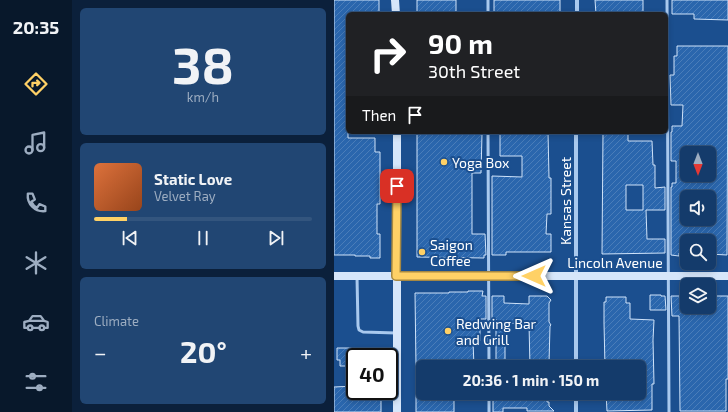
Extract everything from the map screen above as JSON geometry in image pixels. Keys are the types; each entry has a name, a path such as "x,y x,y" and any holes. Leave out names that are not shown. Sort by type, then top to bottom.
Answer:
{"main road":[{"path":"395,0 396,12"},
{"path":"396,134 397,412"},
{"name":"Lincoln Avenue","path":"334,276 728,276"}],"street":[{"path":"576,12 577,0"},
{"name":"Kansas Street","path":"576,134 576,360"},
{"path":"576,400 576,412"}],"lane":[{"path":"488,0 488,12"},
{"path":"667,0 667,12"},
{"path":"488,134 489,360"},
{"path":"668,134 669,412"},
{"path":"357,276 359,330 363,332 397,333"},
{"path":"489,400 489,412"}],"building":[{"path":"334,0 379,0 379,12 346,12 346,134 348,134 348,138 375,138 375,152 380,152 380,204 377,204 377,234 380,234 380,258 355,255 334,255"},
{"path":"417,0 456,0 456,12 417,12"},
{"path":"494,0 560,0 560,12 494,12"},
{"path":"595,0 643,0 643,12 596,12"},
{"path":"672,0 728,0 728,20 694,19 694,14 672,14"},
{"path":"677,46 728,46 727,255 716,254 716,234 680,234 679,256 671,255 671,187 672,183 676,183 676,161 671,161 671,132 672,126 682,126 683,105 671,105 670,75 674,75 674,56 677,56"},
{"path":"417,134 482,134 481,173 472,173 472,234 485,234 486,255 484,255 484,258 417,257"},
{"path":"500,134 548,134 549,178 551,178 551,214 547,214 546,234 551,234 551,252 506,252 506,255 492,255 492,176 522,177 522,156 500,156"},
{"path":"603,134 628,134 628,141 652,141 653,165 655,165 655,188 665,187 665,210 646,210 647,239 665,239 665,253 602,254","holes":["626,185 643,185 643,210 626,210"]},
{"path":"483,291 482,296 486,296 486,319 480,319 480,341 473,341 474,360 416,360 416,367 415,293"},
{"path":"650,295 665,296 666,310 650,310"},
{"path":"492,296 504,296 504,303 529,304 529,296 547,296 551,300 549,303 549,322 551,325 549,360 530,360 529,324 505,323 505,360 496,360 496,319 492,319"},
{"path":"671,296 680,296 680,314 716,314 716,296 728,296 728,379 726,379 726,411 680,411 679,316 672,316"},
{"path":"606,297 626,297 626,303 630,303 630,319 654,320 654,384 652,384 652,410 607,411 606,400 646,400 646,360 605,360 604,302 606,302"},
{"path":"337,348 346,348 346,366 340,366 340,360 337,360"},
{"path":"346,386 346,400 381,400 381,412 334,412 334,387"},
{"path":"416,400 454,400 454,412 416,412"},
{"path":"493,400 547,400 547,402 549,402 549,406 554,411 527,411 527,408 503,408 503,412 493,412"}],"place":[{"name":"Yoga Box","path":"444,162"},
{"name":"Saigon Coffee","path":"422,252"},
{"name":"Redwing Bar and Grill","path":"448,331"}],"route":[{"path":"397,186 396,276 534,276"}]}
